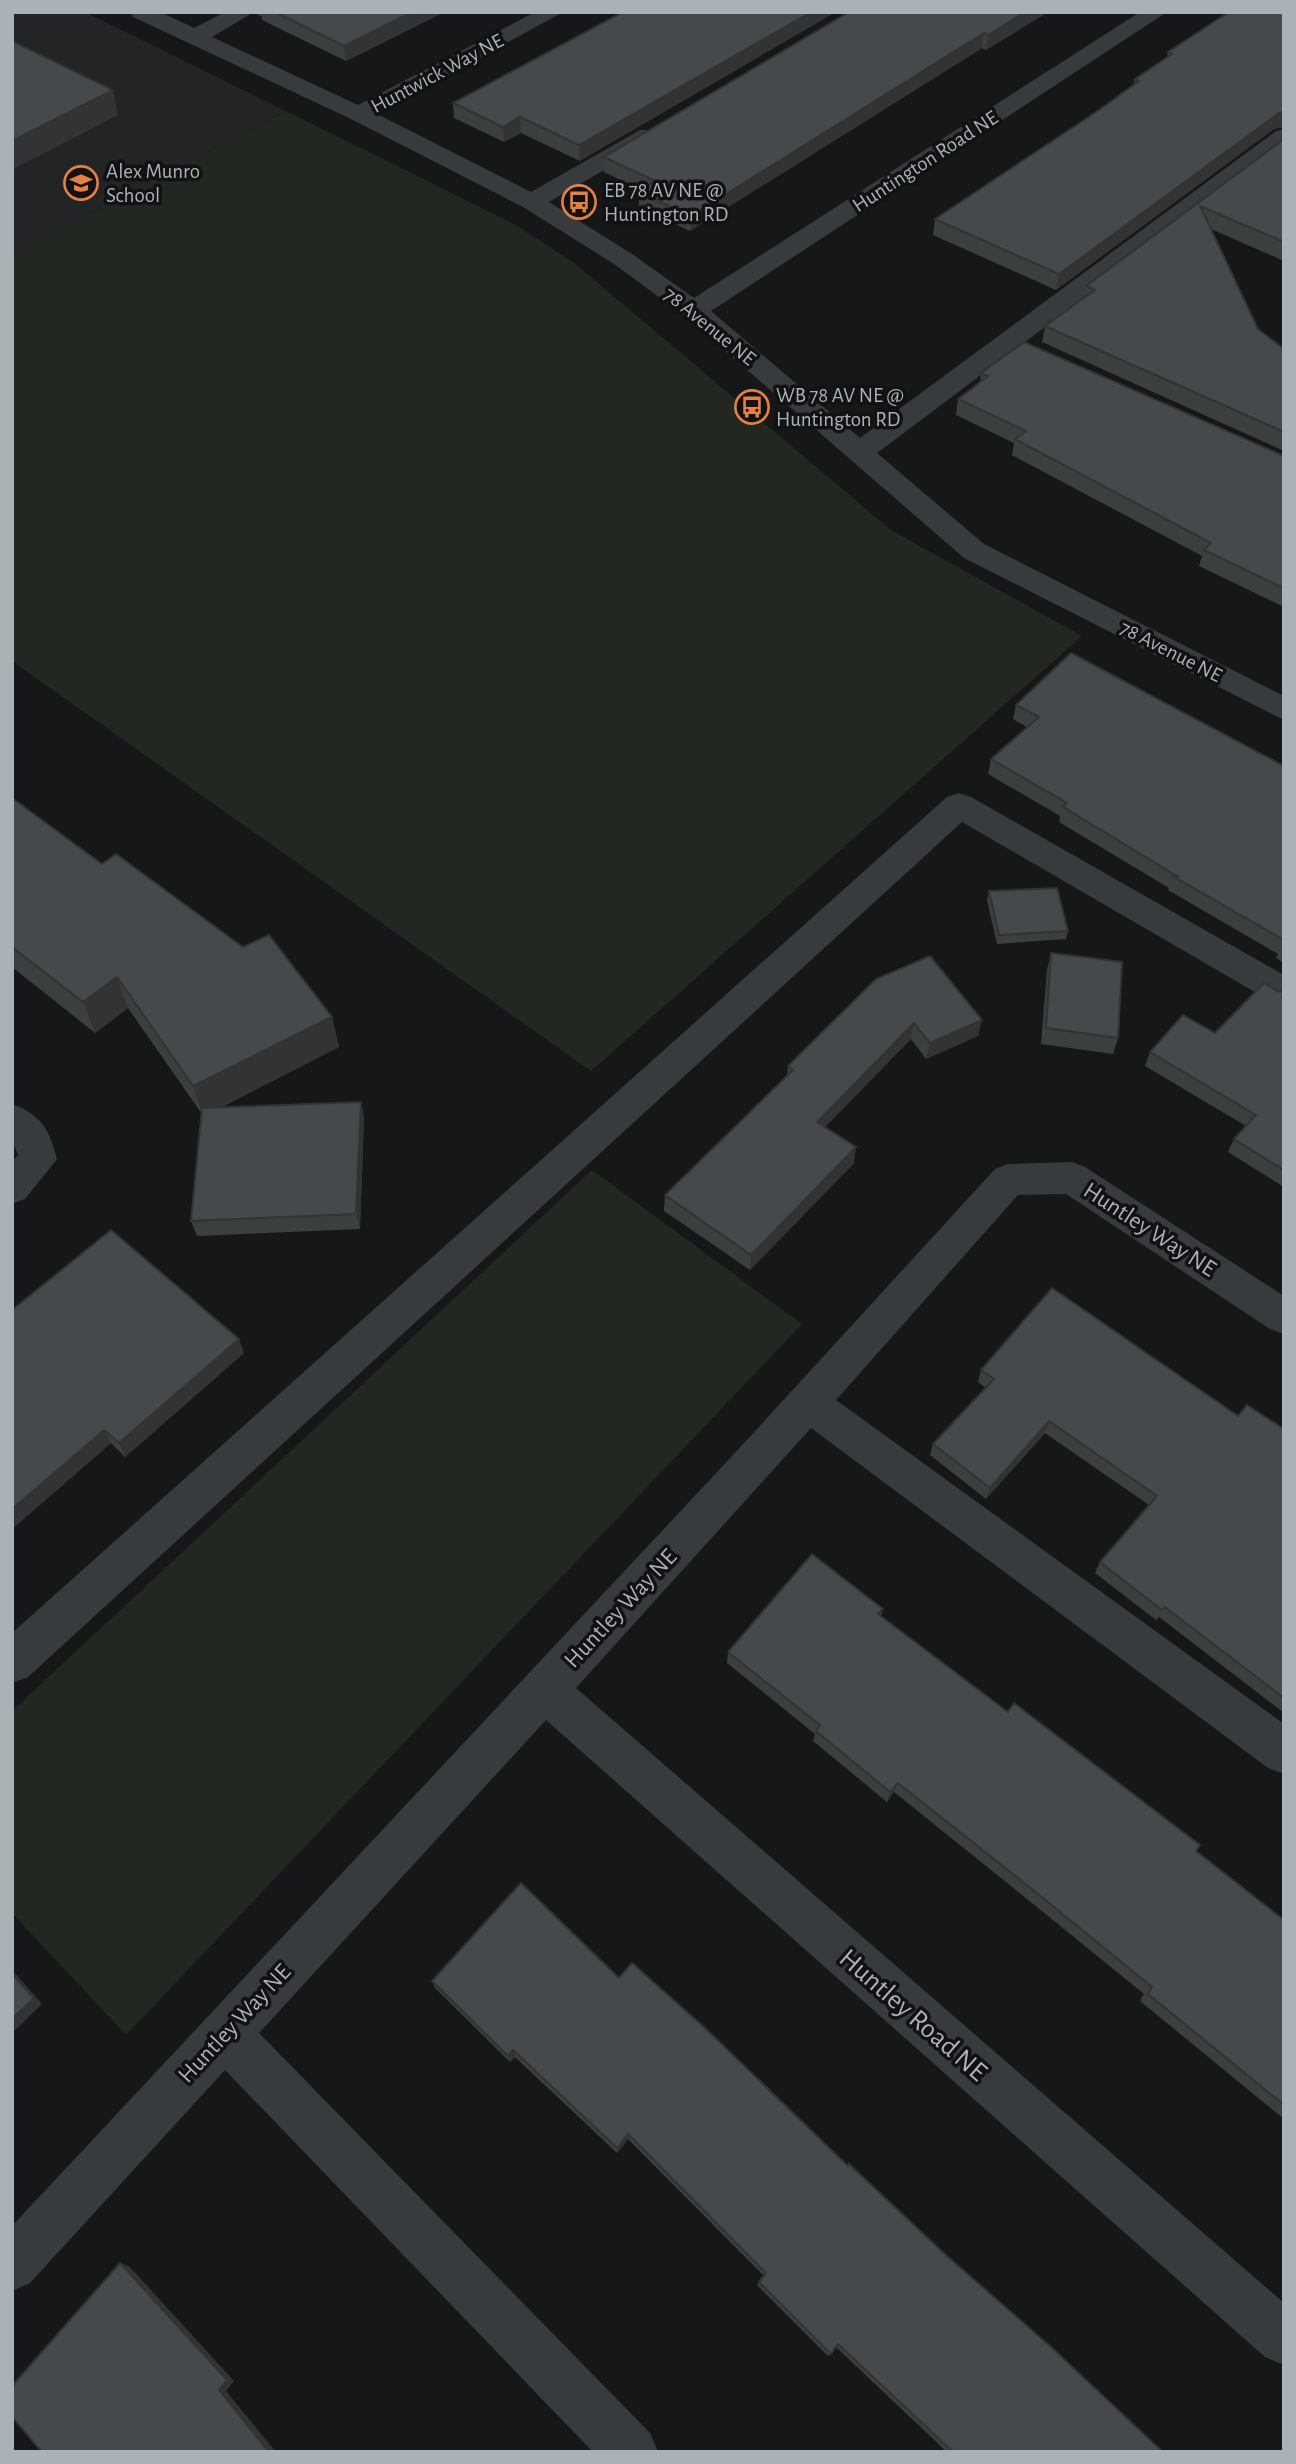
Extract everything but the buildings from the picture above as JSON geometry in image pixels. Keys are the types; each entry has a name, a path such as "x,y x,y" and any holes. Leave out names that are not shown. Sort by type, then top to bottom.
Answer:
{"street":[{"name":"78 Avenue NE","path":"141,12 359,114 532,202 623,259 694,310 974,551 1284,709"},
{"path":"194,37 243,12"},
{"name":"Huntwick Way NE","path":"359,114 552,12"},
{"name":"Huntington Road NE","path":"694,310 1156,12"},
{"path":"532,202 665,125"},
{"path":"860,452 1023,347 1284,136"},
{"path":"12,1662 959,805 1284,992"},
{"path":"12,1119 32,1135 38,1159 12,1188"},
{"name":"Huntley Way NE","path":"12,2265 224,2033 810,1404 1008,1180 1072,1178 1284,1317"},
{"path":"810,1404 1284,1752"},
{"name":"Huntley Road NE","path":"544,1689 1284,2338"},
{"path":"224,2033 631,2452"}],"shaded area":[{"name":"Alex Munro School","path":"12,12 85,12 286,111 12,255"},
{"path":"286,111 514,224 574,263 891,530 1082,636 591,1071 12,661 12,255"},
{"path":"592,1170 802,1324 126,2035 12,1913 12,1711"}],"place":[{"name":"Alex Munro School","path":"81,183"},
{"name":"EB 78 AV NE @ Huntington RD","path":"579,202"},
{"name":"WB 78 AV NE @ Huntington RD","path":"752,407"}]}
